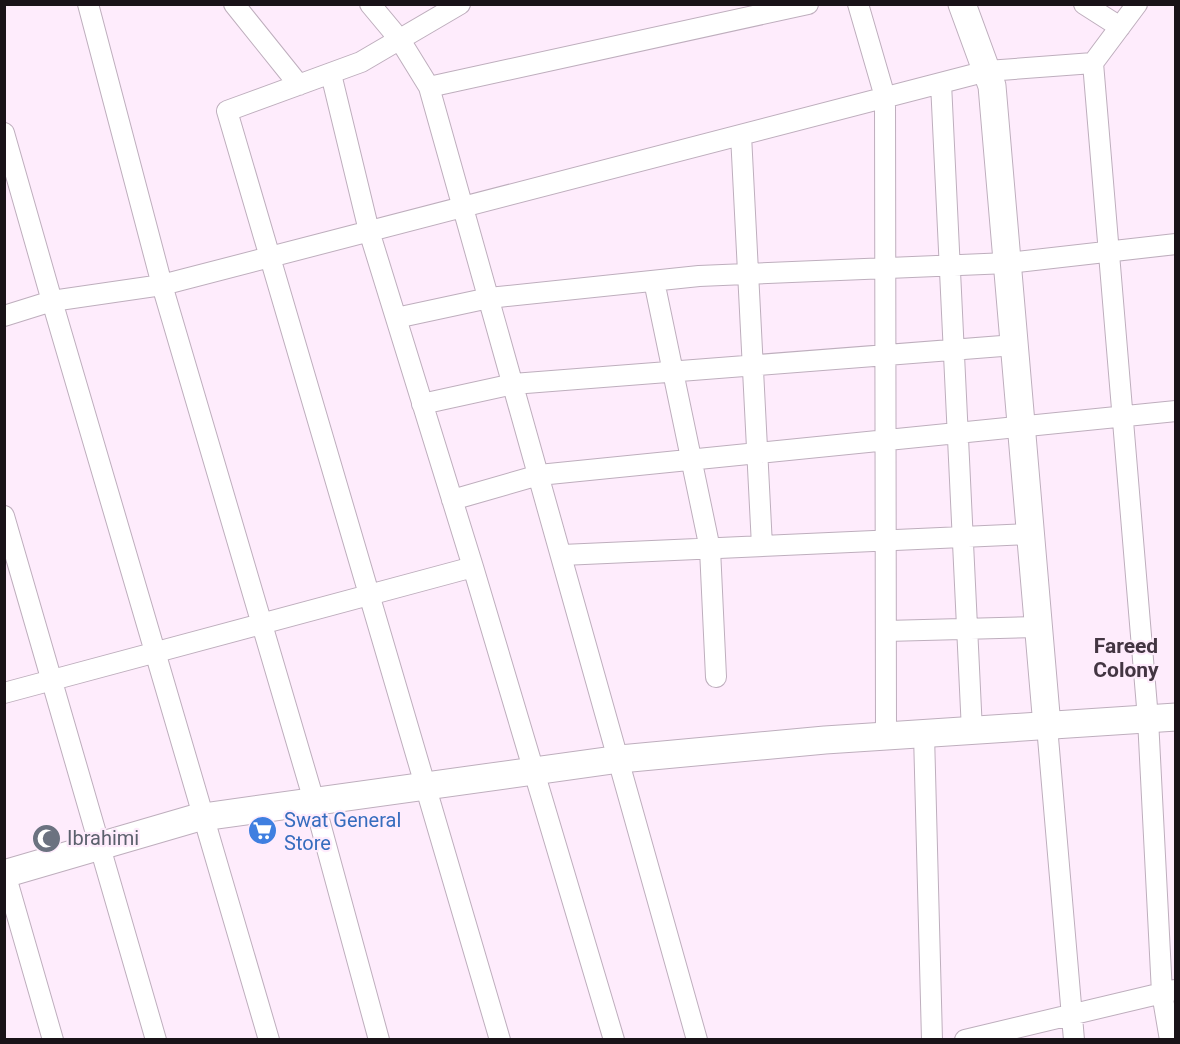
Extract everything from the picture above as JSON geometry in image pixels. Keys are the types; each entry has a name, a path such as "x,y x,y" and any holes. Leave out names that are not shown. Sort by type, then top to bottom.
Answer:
{"main road":[{"path":"962,4 992,86 1047,726"},
{"path":"5,873 204,817 620,759 886,736 1176,717"}],"street":[{"path":"88,4 162,285 314,801 379,1040"},
{"path":"234,4 299,86"},
{"path":"370,4 400,40 429,87 620,759 697,1040"},
{"path":"460,4 361,63 228,111 500,1040"},
{"path":"429,87 808,4"},
{"path":"858,4 885,97 886,736"},
{"path":"1084,4 1120,27"},
{"path":"1137,4 1093,63 1148,719 1169,991 1170,1040"},
{"path":"4,316 52,301 162,285 987,71 1093,63"},
{"path":"331,74 369,231 473,567 614,1040"},
{"path":"941,83 972,731"},
{"path":"4,133 269,1040"},
{"path":"741,135 762,546"},
{"path":"396,318 489,298 654,281 748,274 1008,263 1176,244"},
{"path":"654,281 710,549 716,677"},
{"path":"422,404 513,384 1015,345"},
{"path":"452,500 539,475 1176,411"},
{"path":"4,516 156,1040"},
{"path":"562,555 1031,534"},
{"path":"4,693 473,567"},
{"path":"886,631 1039,627"},
{"path":"1047,726 1074,1040"},
{"path":"924,734 932,1040"},
{"path":"5,873 53,1040"},
{"path":"977,1038 1169,991"}],"place":[{"name":"Swat General Store","path":"263,831"},
{"name":"Ibrahimi","path":"46,838"}],"district":[{"name":"Fareed Colony","path":"1126,658"}]}
